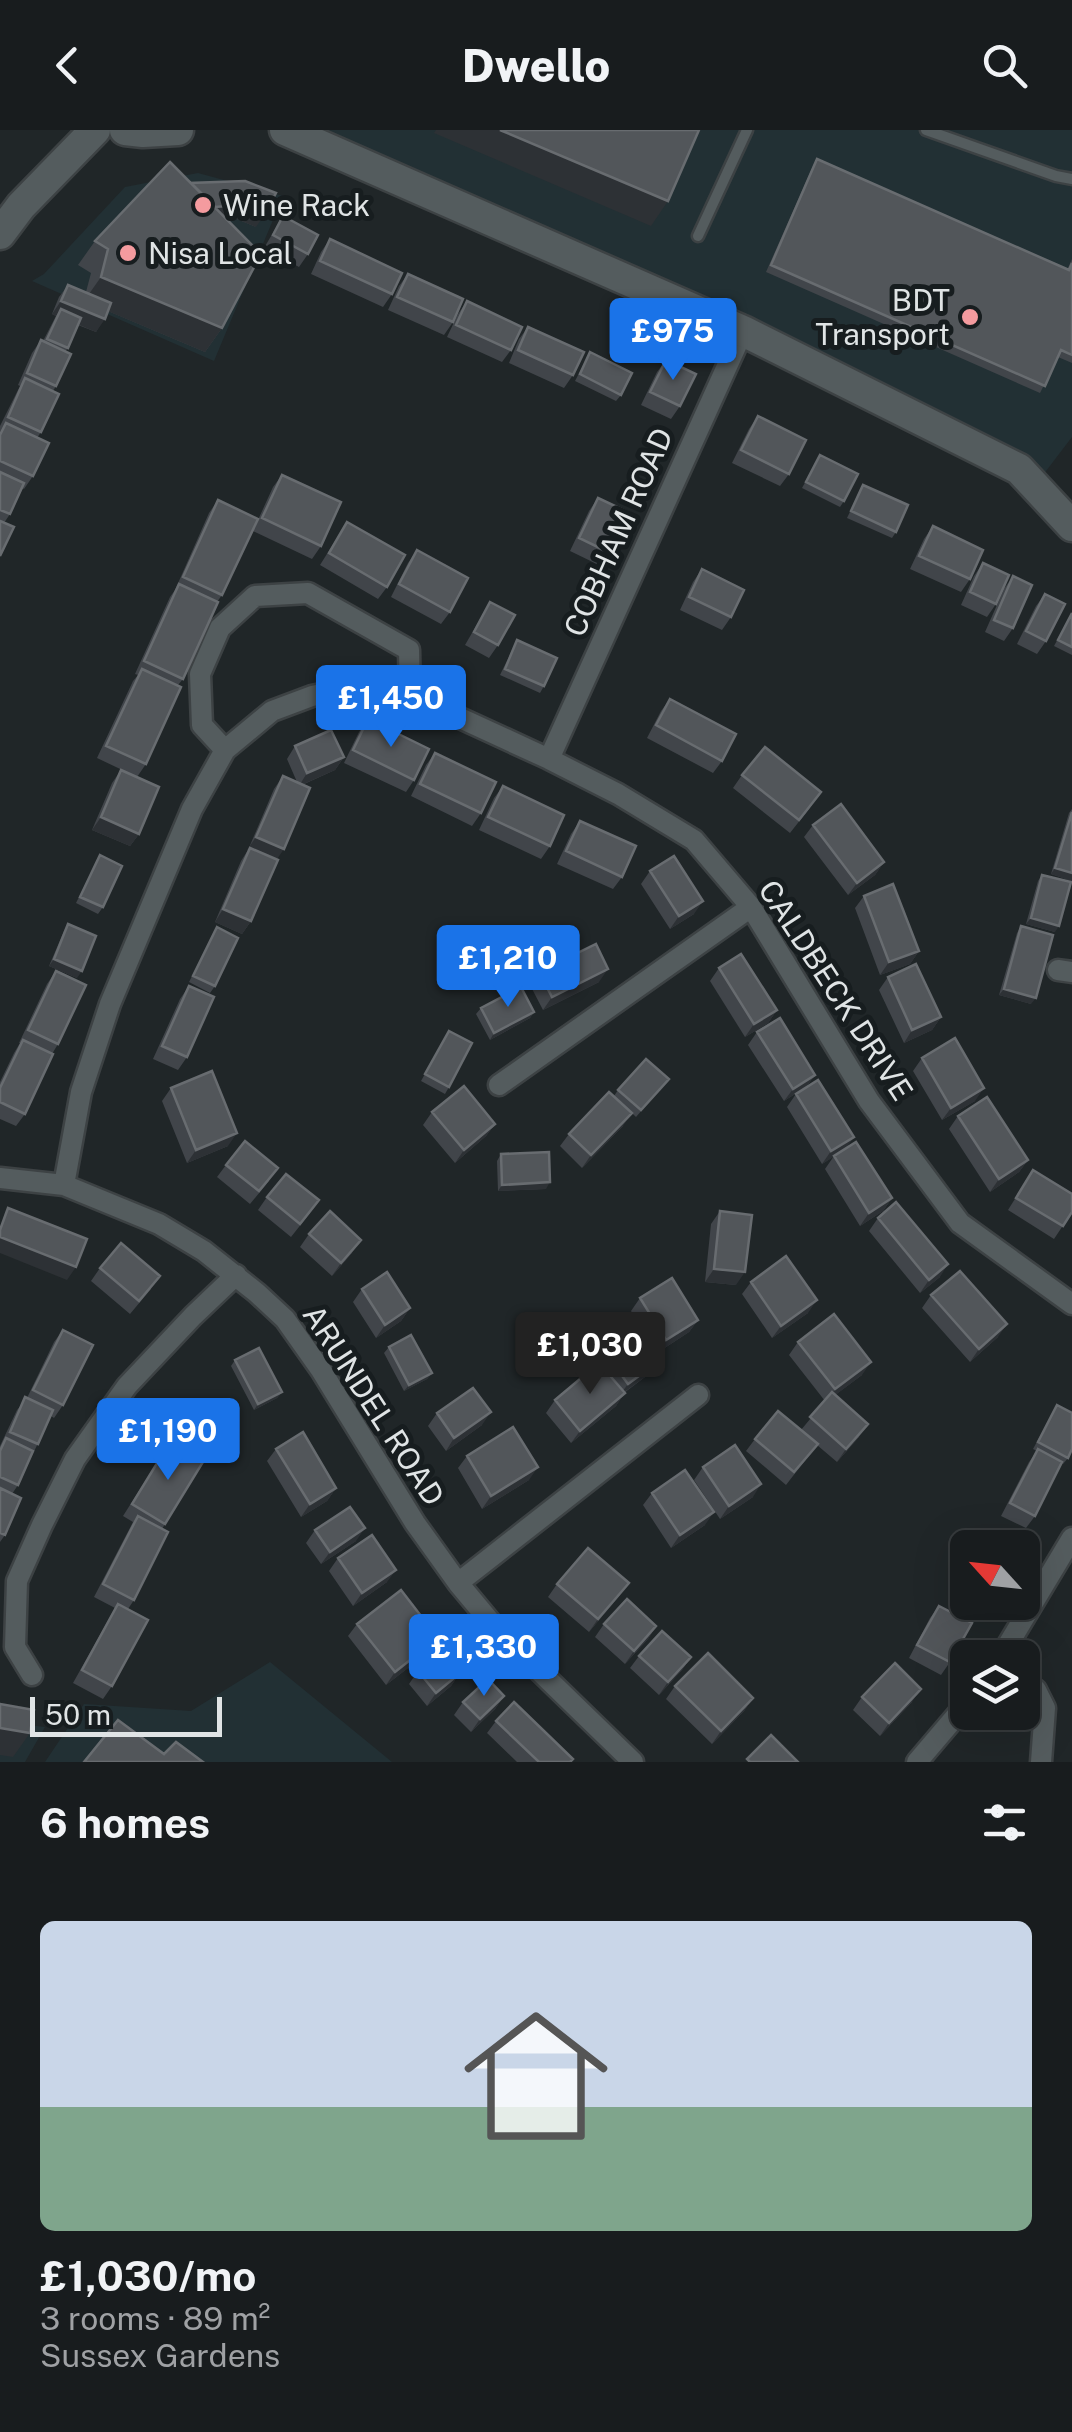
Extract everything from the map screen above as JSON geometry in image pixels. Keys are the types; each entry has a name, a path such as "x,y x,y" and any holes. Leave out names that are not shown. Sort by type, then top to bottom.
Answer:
{"street":[{"path":"1,229 94,130"},
{"path":"126,130 178,130"},
{"path":"285,130 743,331 1019,470 1070,518"},
{"name":"COBHAM ROAD","path":"549,758 743,331"},
{"path":"225,750 202,725 200,674 220,628 255,596 308,593 409,650 410,695"},
{"name":"CALDBECK DRIVE","path":"64,1185 81,1092 110,1004 192,809 225,750 272,711 312,696 358,686 410,695 549,758 694,840 751,906 869,1102 960,1224 1072,1304"},
{"path":"498,1085 751,906"},
{"name":"ARUNDEL ROAD","path":"0,1178 64,1185 159,1224 204,1251 285,1320 458,1583 498,1631 633,1762"},
{"path":"32,1675 15,1647 17,1581 75,1459 127,1386 192,1316 236,1276"},
{"path":"458,1583 698,1396"},
{"path":"1011,1640 1072,1538"},
{"path":"1040,1698 1045,1708 1041,1762"},
{"path":"917,1762 950,1723"}],"lane":[{"path":"698,236 747,130"},
{"path":"926,130 1072,179"}],"shaded area":[{"path":"321,130 1072,130 1072,437 1043,475"},
{"path":"198,173 283,196 214,361 32,281 44,274 125,187"},
{"path":"270,1662 392,1762 45,1762 84,1704 191,1711"},
{"path":"0,1722 45,1727 25,1762 0,1762"}],"building":[{"path":"500,130 699,130 668,201"},
{"name":"BDT Transport","path":"817,159 1069,270 1072,263 1072,355 1061,350 1045,386 771,265"},
{"path":"170,162 261,254 222,328 101,277 108,249 95,241"},
{"path":"245,181 276,193 265,214 241,205 215,207 191,183"},
{"path":"283,216 318,235 308,254 273,235"},
{"path":"330,239 402,273 392,294 320,261"},
{"path":"408,274 463,299 453,322 397,297"},
{"path":"68,285 111,303 105,319 61,301"},
{"path":"467,301 522,327 511,350 456,325"},
{"path":"61,309 81,318 68,348 47,339"},
{"path":"528,327 584,352 573,375 518,350"},
{"path":"41,340 71,354 56,386 27,373"},
{"path":"590,352 632,373 621,395 580,374"},
{"path":"666,360 696,374 680,406 650,392"},
{"path":"25,378 59,394 41,432 8,417"},
{"path":"758,416 806,440 789,474 741,450"},
{"path":"6,423 49,443 33,476 0,461 0,435"},
{"path":"820,455 858,474 844,501 806,482"},
{"path":"0,472 24,483 10,514 0,510"},
{"path":"282,475 341,502 321,546 262,518"},
{"path":"863,485 908,505 896,532 851,511"},
{"path":"598,498 630,513 610,553 579,538"},
{"path":"218,500 258,519 222,595 183,577"},
{"path":"0,521 14,527 0,556"},
{"path":"347,522 405,555 387,587 329,553"},
{"path":"933,526 983,550 970,579 919,556"},
{"path":"417,550 468,578 450,612 399,584"},
{"path":"983,563 1009,575 996,604 970,592"},
{"path":"702,569 744,590 731,617 689,597"},
{"path":"1013,576 1032,585 1013,628 994,620"},
{"path":"179,584 218,602 183,679 144,661"},
{"path":"1045,594 1065,604 1046,641 1026,631"},
{"path":"490,602 515,615 498,645 474,632"},
{"path":"1072,613 1072,647 1058,640"},
{"path":"517,640 557,658 544,686 505,669"},
{"path":"142,669 181,687 146,764 106,746"},
{"path":"670,699 736,734 722,761 656,725"},
{"path":"368,719 429,749 414,780 353,750"},
{"path":"331,730 344,757 307,773 295,746"},
{"path":"765,747 821,792 799,820 742,775"},
{"path":"435,753 496,782 481,813 420,784"},
{"path":"121,770 159,787 139,834 101,817"},
{"path":"283,776 310,788 284,849 256,837"},
{"path":"503,786 564,815 550,846 488,817"},
{"path":"841,804 884,862 857,883 813,825"},
{"path":"1072,812 1072,873 1055,868"},
{"path":"580,821 636,846 622,877 566,851"},
{"path":"250,848 278,860 251,921 223,909"},
{"path":"100,855 122,866 103,907 80,897"},
{"path":"674,856 703,901 679,916 650,871"},
{"path":"1042,875 1071,882 1059,926 1031,918"},
{"path":"893,884 919,951 889,962 864,896"},
{"path":"68,924 96,936 82,971 54,959"},
{"path":"1021,926 1053,935 1036,998 1004,989"},
{"path":"217,927 238,938 215,986 193,976"},
{"path":"596,944 608,969 552,997 539,972"},
{"path":"741,954 777,1010 754,1024 719,968"},
{"path":"916,964 941,1017 912,1030 888,977"},
{"path":"56,971 86,985 58,1044 28,1030"},
{"path":"189,986 214,997 187,1057 162,1046"},
{"path":"521,987 534,1012 494,1033 481,1008"},
{"path":"780,1018 815,1075 793,1089 757,1032"},
{"path":"449,1031 472,1043 449,1087 425,1074"},
{"path":"955,1038 984,1088 951,1108 922,1058"},
{"path":"23,1040 53,1054 25,1114 0,1102 0,1088"},
{"path":"646,1059 669,1079 641,1110 618,1090"},
{"path":"212,1071 237,1133 196,1150 171,1088"},
{"path":"818,1080 854,1137 831,1151 796,1094"},
{"path":"464,1086 495,1124 464,1150 432,1112"},
{"path":"609,1092 632,1113 591,1155 569,1134"},
{"path":"987,1097 1028,1160 999,1179 958,1116"},
{"path":"245,1141 278,1168 259,1191 226,1165"},
{"path":"856,1142 892,1198 869,1213 834,1156"},
{"path":"549,1152 550,1182 502,1185 501,1154"},
{"path":"1033,1170 1072,1194 1072,1212 1063,1226 1016,1198"},
{"path":"286,1174 319,1200 300,1224 267,1197"},
{"path":"896,1202 948,1264 929,1280 878,1218"},
{"path":"8,1208 87,1239 76,1267 0,1237"},
{"path":"330,1211 361,1240 341,1263 309,1234"},
{"path":"720,1211 752,1215 745,1272 714,1269"},
{"path":"121,1243 160,1276 139,1301 100,1268"},
{"path":"786,1256 817,1300 781,1326 751,1282"},
{"path":"960,1271 1007,1324 979,1349 931,1295"},
{"path":"387,1272 410,1308 385,1325 362,1289"},
{"path":"672,1278 698,1320 666,1340 640,1298"},
{"path":"834,1314 871,1362 835,1389 798,1342"},
{"path":"630,1324 658,1362 628,1384 600,1346"},
{"path":"63,1330 93,1345 63,1405 33,1390"},
{"path":"411,1335 432,1373 409,1385 389,1347"},
{"path":"259,1348 282,1392 258,1404 235,1360"},
{"path":"599,1363 625,1393 580,1431 555,1400"},
{"path":"473,1388 491,1412 454,1438 437,1413"},
{"path":"832,1392 868,1424 846,1449 810,1417"},
{"path":"25,1397 53,1410 38,1444 10,1432"},
{"path":"1057,1405 1072,1413 1072,1449 1068,1458 1038,1442"},
{"path":"778,1411 818,1444 794,1472 755,1439"},
{"path":"513,1427 538,1467 491,1496 467,1456"},
{"path":"303,1432 336,1488 310,1504 276,1449"},
{"path":"6,1438 33,1451 18,1485 0,1477 0,1451"},
{"path":"170,1442 203,1462 165,1524 132,1504"},
{"path":"735,1445 761,1484 729,1506 703,1467"},
{"path":"1038,1449 1062,1462 1035,1516 1010,1503"},
{"path":"685,1470 714,1512 680,1535 652,1493"},
{"path":"0,1488 21,1498 5,1535 0,1533"},
{"path":"350,1507 365,1528 330,1552 315,1530"},
{"path":"138,1516 168,1532 134,1600 103,1584"},
{"path":"372,1535 396,1570 362,1593 338,1558"},
{"path":"588,1548 629,1583 598,1619 557,1584"},
{"path":"401,1590 438,1638 395,1672 357,1624"},
{"path":"627,1599 656,1626 634,1651 604,1624"},
{"path":"118,1604 148,1620 112,1686 82,1670"},
{"path":"939,1606 950,1612 950,1620 972,1623 962,1640 950,1640 950,1662 917,1645"},
{"path":"662,1631 691,1657 668,1682 639,1656"},
{"path":"441,1651 460,1673 436,1693 418,1671"},
{"path":"708,1653 753,1698 721,1731 675,1686"},
{"path":"895,1663 921,1689 889,1723 862,1697"},
{"path":"488,1679 504,1696 480,1719 463,1702"},
{"path":"514,1702 573,1759 570,1762 539,1762 496,1721"},
{"path":"0,1704 34,1710 30,1733 0,1728"},
{"path":"118,1720 164,1754 176,1742 203,1762 84,1762"},
{"path":"771,1735 798,1762 750,1762 747,1759"}],"place":[{"name":"Wine Rack","path":"203,205"},
{"name":"Nisa Local","path":"128,253"},
{"name":"BDT Transport","path":"970,317"}]}
